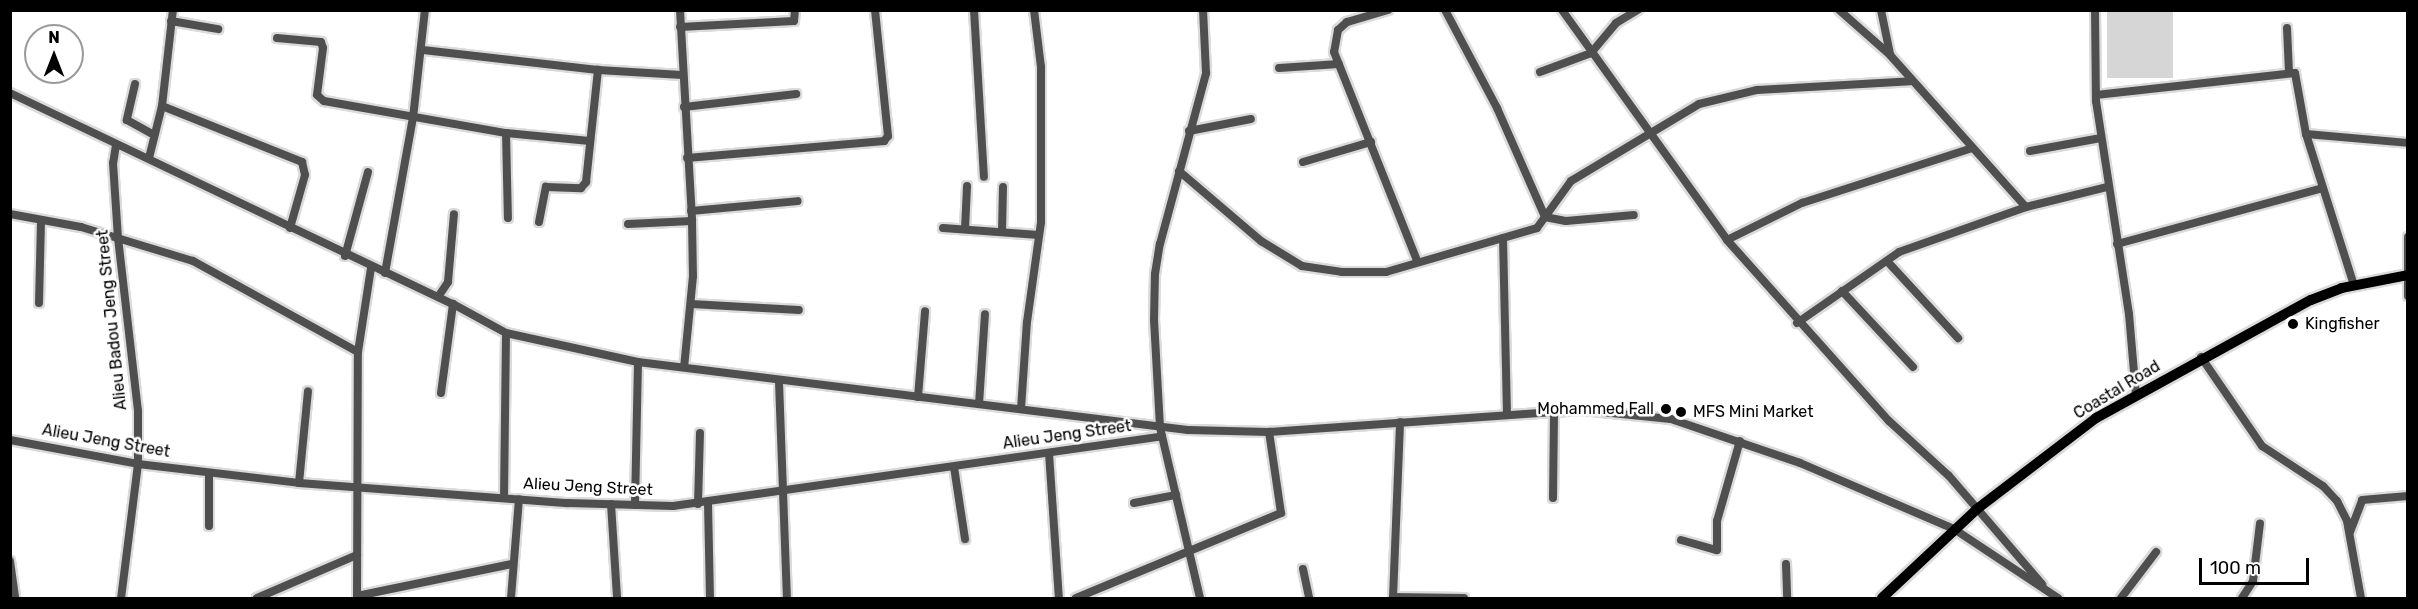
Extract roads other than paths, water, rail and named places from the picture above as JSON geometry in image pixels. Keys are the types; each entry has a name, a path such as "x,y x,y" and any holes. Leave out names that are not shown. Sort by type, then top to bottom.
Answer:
{"main road":[{"name":"Coastal Road","path":"1882,598 1977,508 2057,445 2136,395 2201,357 2312,300 2354,285 2406,275"}],"street":[{"path":"149,158 162,105 172,10"},
{"path":"385,273 413,118 423,50 425,10"},
{"path":"680,10 692,216 691,304 684,367"},
{"path":"680,27 794,21 795,10"},
{"path":"687,158 884,141 888,136 875,10"},
{"path":"974,10 984,177"},
{"path":"1021,409 1027,322 1039,235 1041,68 1034,10"},
{"path":"1200,598 1161,432 1155,274 1189,131 1206,73 1203,10"},
{"path":"1388,10 1347,22 1338,30 1334,52 1417,261"},
{"path":"1445,10 1497,108 1545,217"},
{"path":"1562,10 1727,240 1797,323 1977,508 2054,596"},
{"path":"1540,72 1592,53 1616,23 1638,10"},
{"path":"1839,10 1890,55 2026,207"},
{"path":"1881,10 1890,55"},
{"path":"2095,10 2096,95 2107,187 2129,314 2136,395"},
{"path":"171,21 218,29"},
{"path":"2287,28 2289,72"},
{"path":"277,39 321,42 318,99 506,133 590,141"},
{"path":"423,50 598,70 682,75"},
{"path":"1279,68 1339,64"},
{"path":"539,222 546,187 581,188 586,182 598,70"},
{"path":"2096,95 2289,72 2296,75 2306,134 2354,285"},
{"path":"1179,171 1261,241 1302,266 1342,272 1386,272 1417,261 1537,228 1571,181 1610,154 1650,135 1699,104 1728,95 1911,81"},
{"path":"135,84 127,120 154,135"},
{"path":"10,93 116,145 149,158 345,256 453,304 506,333 638,362 779,382 1021,409 1161,432 1269,432 1554,411 1618,412 1671,419 1740,441 1954,529 2054,596"},
{"path":"684,107 796,94"},
{"path":"162,105 302,162 305,175 290,228"},
{"path":"1189,131 1251,119"},
{"path":"506,133 508,218"},
{"path":"2306,134 2408,142"},
{"path":"2030,151 2101,138"},
{"path":"1303,162 1371,142"},
{"name":"Alieu Badou Jeng Street","path":"116,145 113,163 118,238 138,411 138,464 121,598"},
{"path":"1727,240 1802,203 1972,148"},
{"path":"345,256 368,172"},
{"path":"965,229 967,186"},
{"path":"1002,231 1003,187"},
{"path":"1797,323 1899,252 2026,207 2107,187"},
{"path":"2117,244 2323,188"},
{"path":"628,224 798,201"},
{"path":"10,214 118,238 193,261 358,352"},
{"path":"438,297 448,282 454,214"},
{"path":"1545,217 1566,220 1634,215"},
{"path":"39,303 41,220"},
{"path":"943,228 1039,235"},
{"path":"2408,237 2406,275 2408,296"},
{"path":"1503,238 1507,414"},
{"path":"1887,261 1958,338"},
{"path":"371,268 358,352 357,597 512,564"},
{"path":"1842,291 1913,367"},
{"path":"441,393 453,304"},
{"path":"691,304 799,310"},
{"path":"918,398 925,311"},
{"path":"979,404 985,314"},
{"path":"504,498 506,333"},
{"path":"2201,357 2251,434 2262,446 2323,486 2337,501 2350,534 2361,598"},
{"path":"635,505 638,362"},
{"path":"779,382 780,493 787,598"},
{"path":"299,483 308,391"},
{"path":"1553,498 1554,411"},
{"path":"1400,422 1393,598 1464,598"},
{"name":"Alieu Jeng Street","path":"10,440 138,464 299,483 635,505 703,504 1049,453 1161,432"},
{"path":"1076,598 1281,513 1269,432"},
{"path":"700,433 710,598"},
{"path":"1681,540 1717,550 1718,521 1740,441"},
{"path":"1049,453 1059,598"},
{"path":"954,467 965,539"},
{"path":"209,473 209,526"},
{"path":"1134,503 1176,495"},
{"path":"2350,534 2362,500 2408,496"},
{"path":"511,598 519,499"},
{"path":"610,504 617,598"},
{"path":"2242,598 2253,581 2260,523"},
{"path":"2121,598 2156,552"},
{"path":"257,598 357,555"},
{"path":"10,561 15,598"},
{"path":"1786,564 1787,598"},
{"path":"1303,569 1309,598"}],"place":[{"name":"Kingfisher","path":"2293,324"},
{"name":"Mohammed Fall","path":"1666,409"},
{"name":"MFS Mini Market","path":"1681,412"}]}
